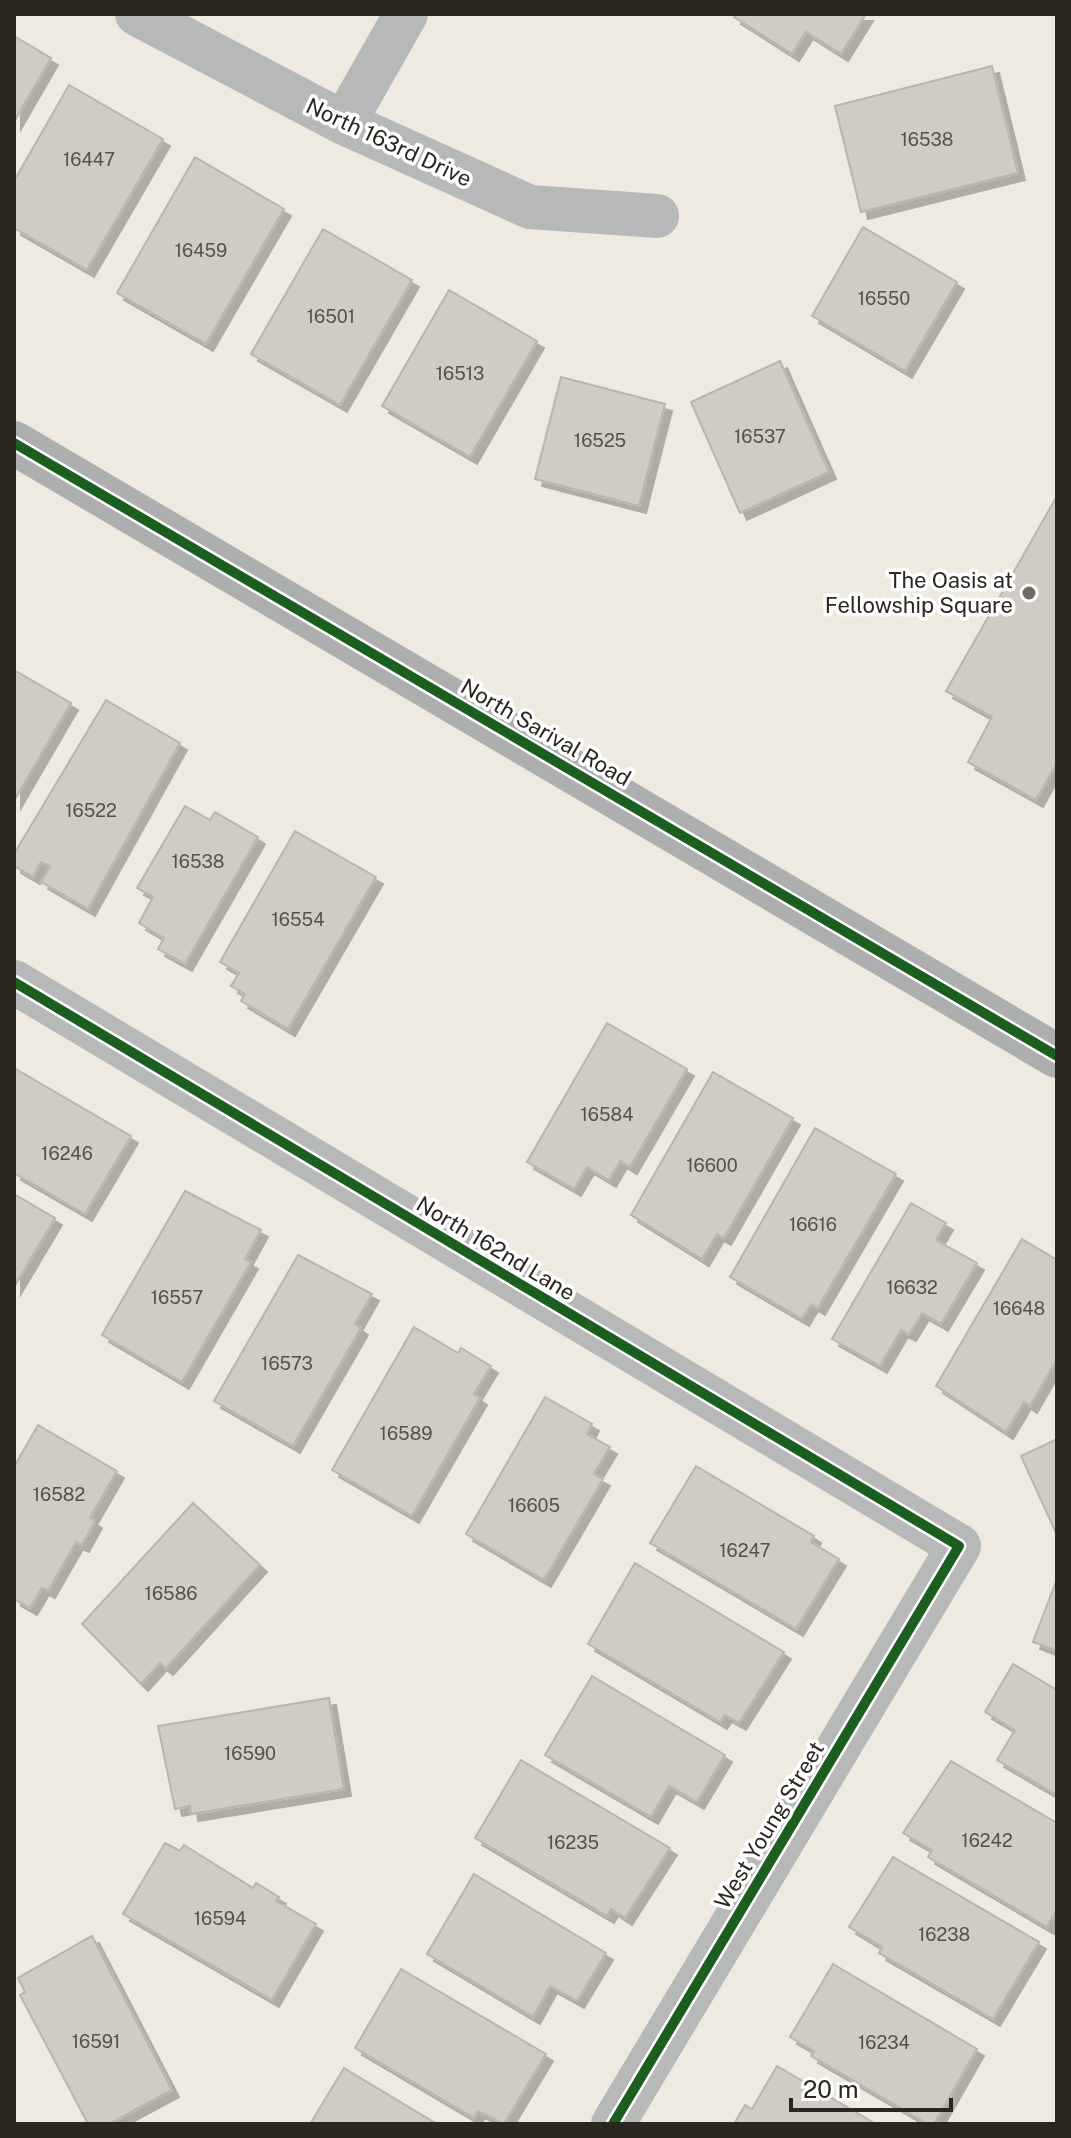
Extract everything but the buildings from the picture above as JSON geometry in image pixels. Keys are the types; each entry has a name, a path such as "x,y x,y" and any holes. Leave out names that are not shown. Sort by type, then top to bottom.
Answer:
{"main road":[{"name":"North Sarival Road","path":"14,443 1057,1056"}],"street":[{"name":"North 163rd Drive","path":"137,14 344,123 530,207 657,216"},
{"path":"344,123 406,14"},
{"name":"North 162nd Lane","path":"14,982 959,1546"},
{"name":"West Young Street","path":"613,2124 959,1546"}],"cycle path":[{"path":"14,443 1057,1056"},
{"path":"14,982 959,1546 613,2124"}],"place":[{"name":"The Oasis at Fellowship Square","path":"1029,593"}]}
